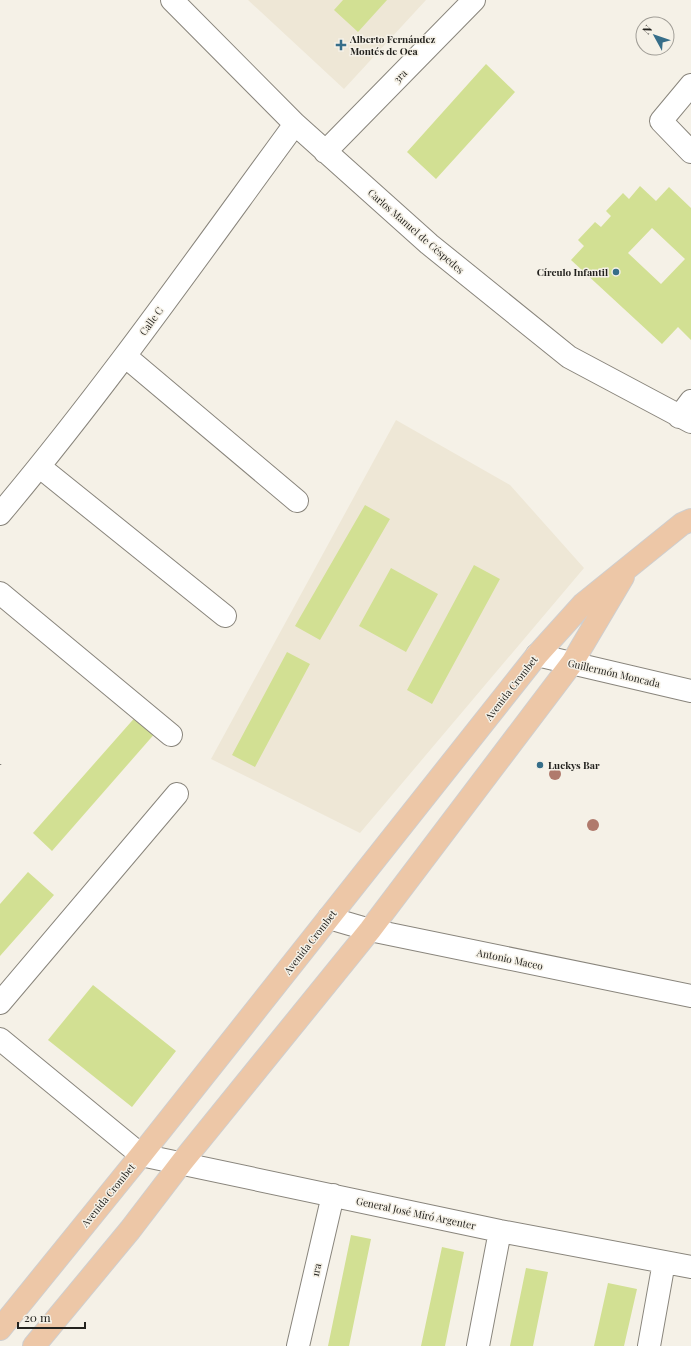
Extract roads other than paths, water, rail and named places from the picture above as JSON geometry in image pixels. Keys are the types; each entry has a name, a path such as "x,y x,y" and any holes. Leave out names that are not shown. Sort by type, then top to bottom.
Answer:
{"main road":[{"name":"Avenida Crombet","path":"0,1329 142,1155 537,655 583,604 682,524 691,520"},
{"name":"Avenida Crombet","path":"34,1346 130,1230 182,1162 370,930 572,663 631,564"}],"street":[{"name":"Carlos Manuel de Céspedes","path":"172,0 295,124 325,152 429,244 569,357 687,413"},
{"name":"3ra","path":"325,152 474,0"},
{"path":"691,85 661,121 691,152"},
{"name":"Calle C","path":"0,514 40,466 125,356 295,124"},
{"path":"125,356 297,501"},
{"path":"40,466 225,616"},
{"path":"0,593 171,735"},
{"name":"Guillermón Moncada","path":"537,655 691,691"},
{"path":"0,1003 177,794"},
{"name":"Antonio Maceo","path":"329,918 370,930 691,996"},
{"path":"0,1039 142,1155"},
{"name":"General José Miró Argenter","path":"142,1155 182,1162 500,1231 691,1267"},
{"name":"1ra","path":"298,1346 333,1195"},
{"path":"478,1346 500,1231"},
{"path":"649,1346 664,1262"}],"place":[{"name":"Alberto Fernández Montés de Oca","path":"341,45"},
{"name":"Círculo Infantil","path":"616,272"},
{"name":"Luckys Bar","path":"540,765"}]}
